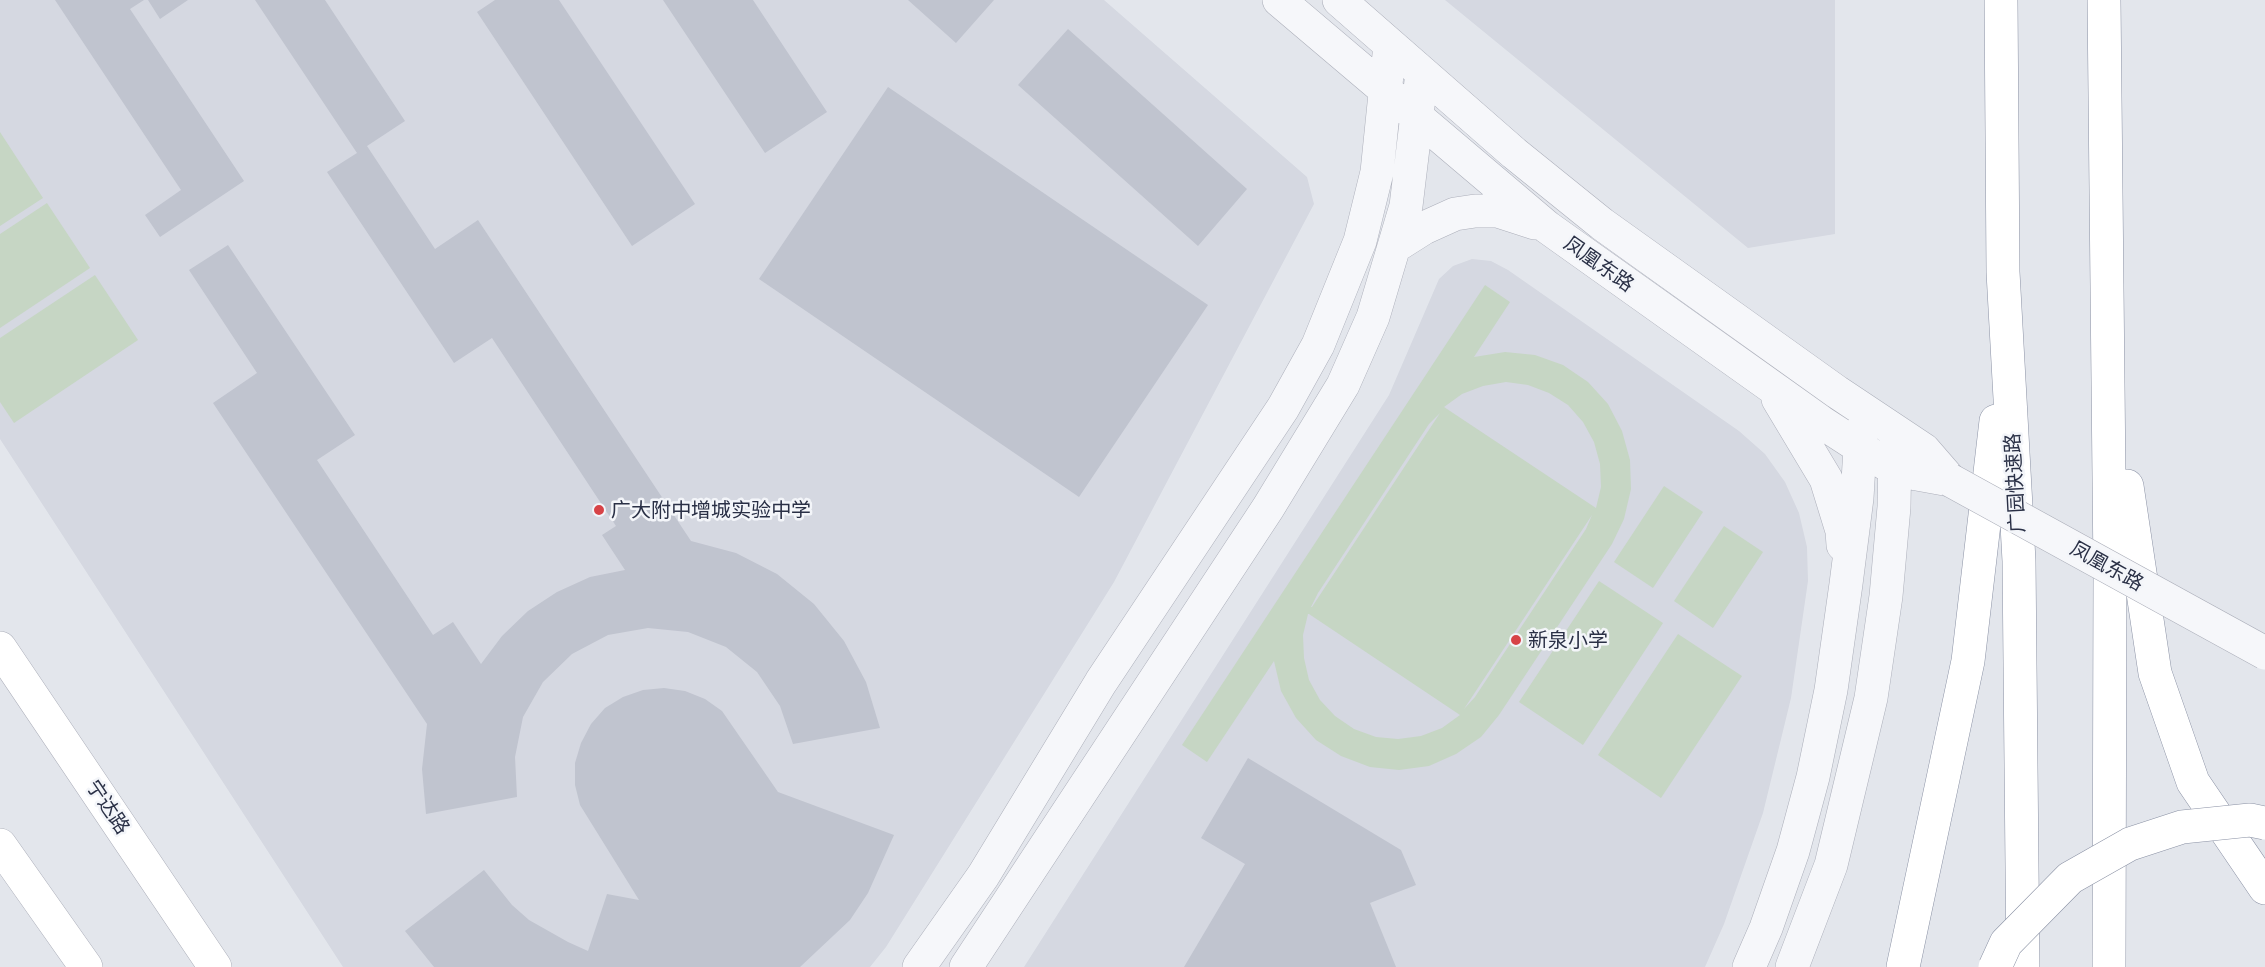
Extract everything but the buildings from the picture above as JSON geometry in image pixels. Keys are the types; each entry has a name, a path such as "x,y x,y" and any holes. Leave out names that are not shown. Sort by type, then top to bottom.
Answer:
{"main road":[{"name":"广园快速路","path":"2001,0 2003,272 2019,561 2023,967"},
{"path":"2104,0 2109,967"},
{"path":"1903,967 1968,661 1996,420 2003,272"},
{"path":"2107,324 2132,530 2155,673 2193,782 2265,888"},
{"name":"宁达路","path":"0,648 215,967"},
{"path":"1919,967 1943,779"},
{"path":"1995,967 2006,943 2070,878 2130,844 2182,827 2250,820 2265,823"},
{"path":"0,845 86,967"}],"street":[{"name":"凤凰东路","path":"1279,0 1547,227 1861,449 1894,470 1950,480 2265,653"},
{"name":"凤凰东路","path":"1339,0 1514,153 1602,224 1861,408 1924,450 1950,480"},
{"path":"919,967 983,876 1101,682 1283,408 1318,345 1360,241 1377,172 1390,45"},
{"path":"966,967 1304,453 1347,375 1373,317 1406,206 1422,73"},
{"path":"1394,247 1424,228 1455,214 1474,211 1498,211 1547,227"},
{"path":"1767,383 1799,430 1826,479 1842,531 1846,585"},
{"path":"1749,967 1766,928 1785,873 1813,777 1831,690 1846,585 1861,449 1861,408"},
{"path":"1792,967 1831,865 1871,698 1886,596 1894,507 1896,431"}],"shaded area":[{"name":"广大附中增城实验中学","path":"0,0 1104,0 1307,177 1314,204 1114,582 886,947 870,967 343,967 0,439"},
{"path":"1445,0 1835,0 1835,234 1748,248"},
{"name":"新泉小学","path":"1472,259 1491,261 1508,270 1739,431 1765,454 1785,482 1799,513 1807,547 1808,581 1791,698 1763,813 1724,924 1705,967 1024,967 1389,395 1439,279 1453,266"}],"green space":[{"path":"0,132 43,198 0,226"},
{"path":"47,203 90,268 0,328 0,234"},
{"path":"95,275 138,340 14,423 0,402 0,338"},
{"path":"1485,285 1510,302 1474,357 1505,352 1535,355 1563,365 1588,382 1608,404 1622,431 1630,460 1631,489 1624,519 1612,544 1499,715 1481,737 1456,754 1429,766 1399,770 1370,767 1341,756 1316,740 1296,718 1281,691 1274,661 1207,762 1182,745","holes":["1506,382 1528,385 1549,393 1568,405 1583,422 1594,442 1600,464 1601,487 1596,508 1444,407 1462,394 1483,386","1440,413 1311,607 1318,593 1429,424","1592,515 1586,529 1475,697 1464,709","1309,614 1460,715 1442,728 1421,736 1398,739 1376,737 1354,729 1335,716 1320,700 1309,680 1304,658 1303,635"]},
{"path":"1664,486 1703,512 1653,588 1614,562"},
{"path":"1724,526 1763,552 1713,628 1674,601"},
{"path":"1599,581 1663,623 1583,745 1519,702"},
{"path":"1678,634 1742,676 1661,798 1598,755"}],"place":[{"name":"广大附中增城实验中学","path":"599,510"},
{"name":"新泉小学","path":"1516,640"}]}
